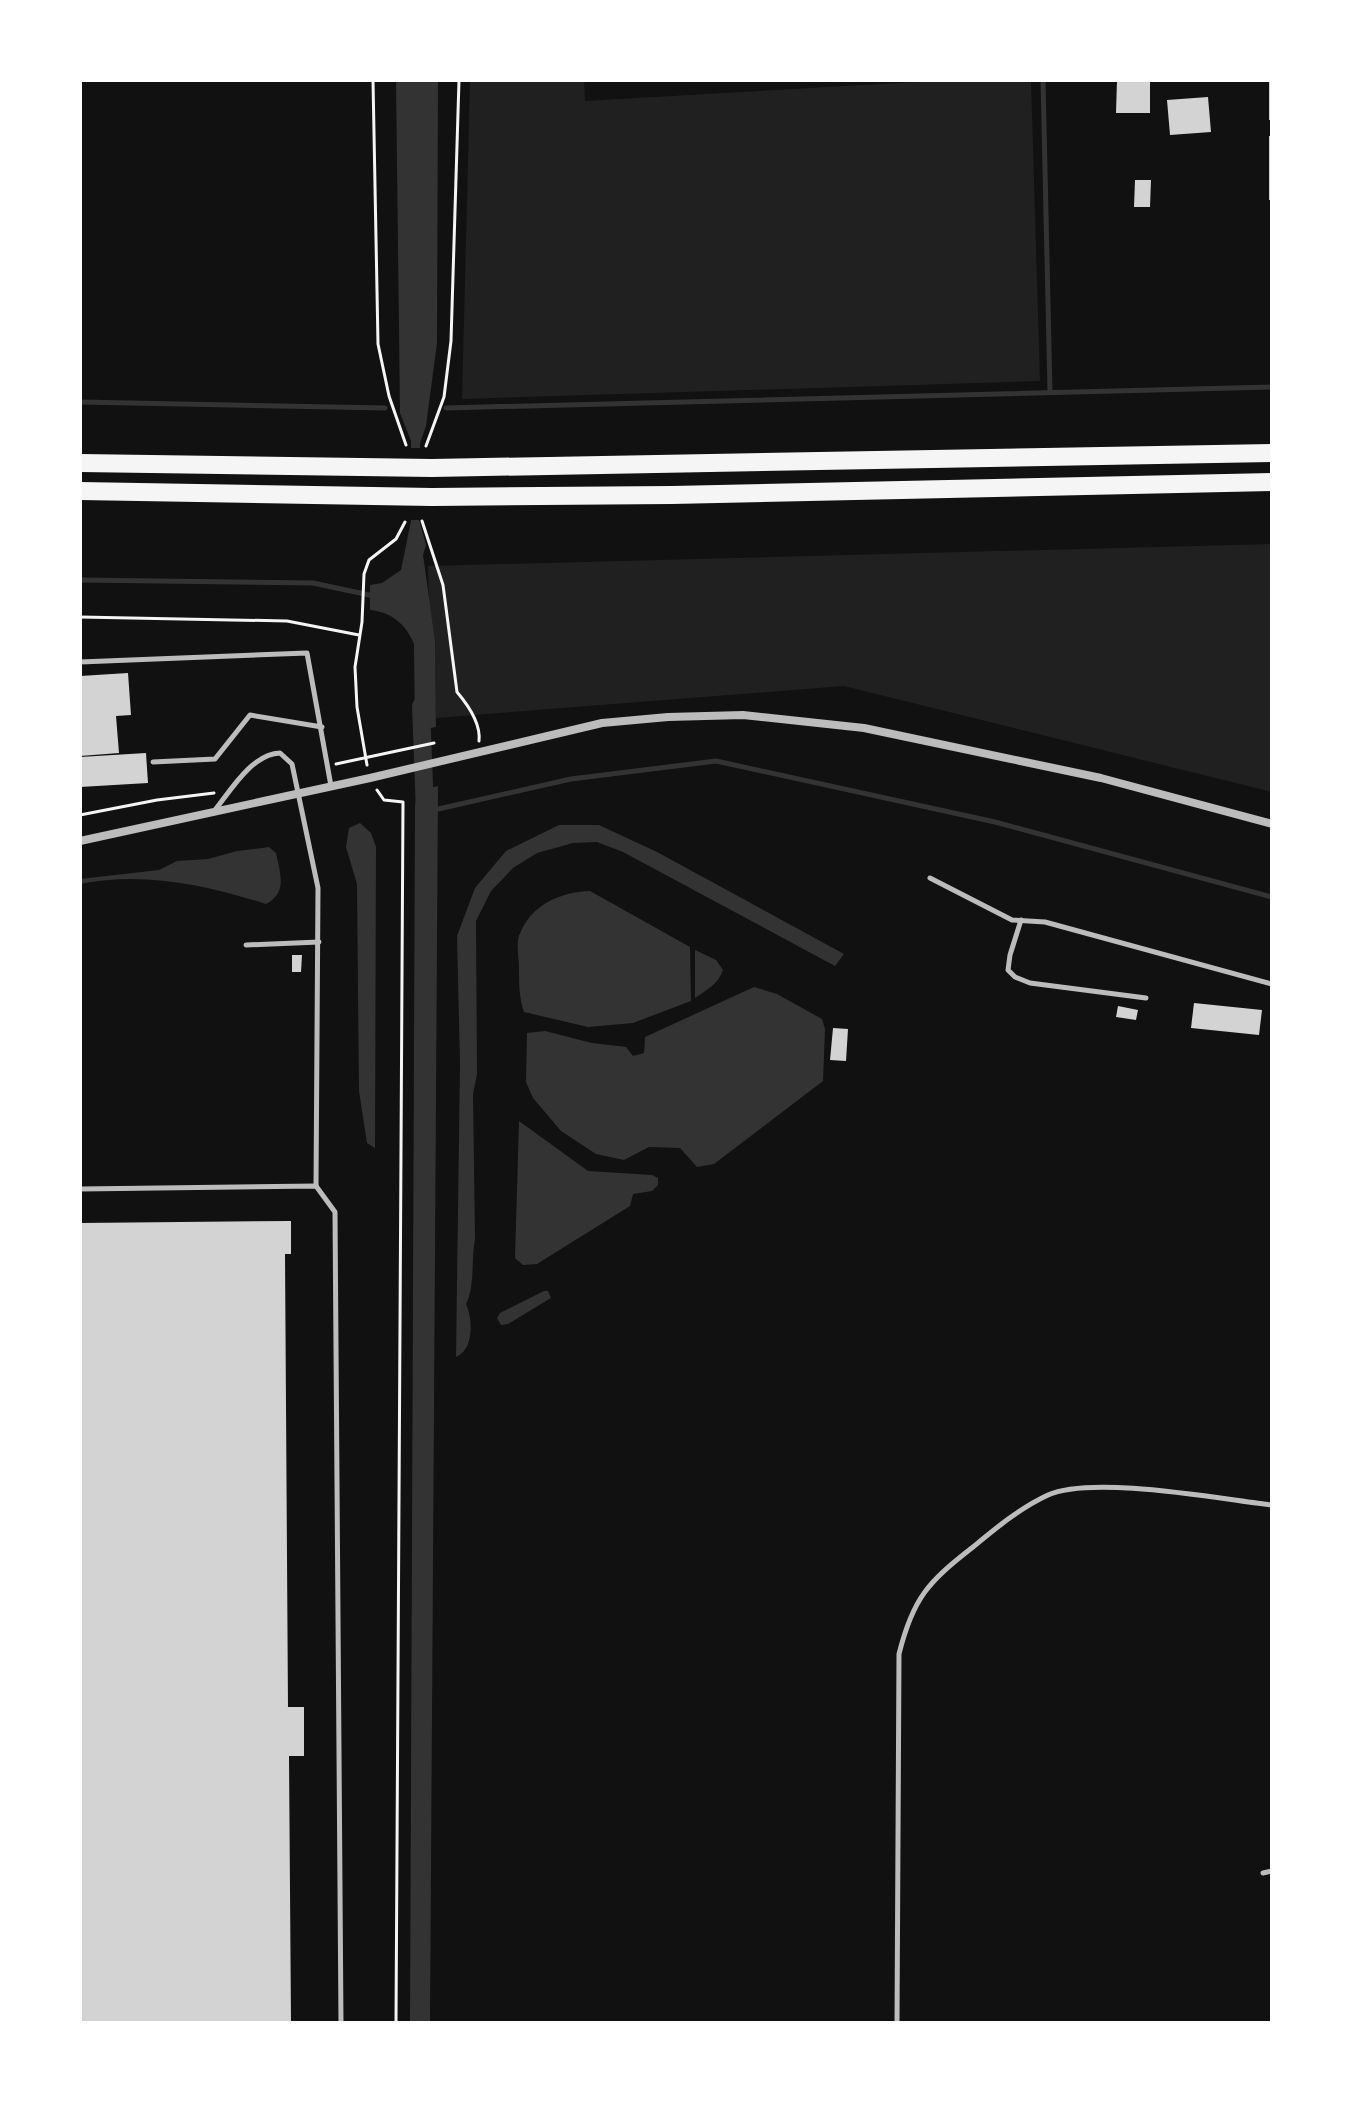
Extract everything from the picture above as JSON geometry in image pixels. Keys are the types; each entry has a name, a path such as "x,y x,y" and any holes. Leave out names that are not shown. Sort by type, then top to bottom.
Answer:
{"highway":[{"path":"80,463 432,468 1272,453"},
{"path":"80,491 432,497 1272,482"}],"street":[{"path":"80,841 408,770 602,723 743,715 879,731 1101,778 1272,824"}],"lane":[{"path":"80,662 307,653 331,787"},
{"path":"153,762 215,759 250,715 322,727"},
{"path":"213,812 258,761 277,753 283,754 292,764 318,888 316,1186 335,1212 341,2023"},
{"path":"930,878 1012,920 1045,922 1272,984"},
{"path":"1021,920 1008,970 1015,977 1030,983 1146,998"},
{"path":"246,945 319,942"},
{"path":"80,1189 316,1186"},
{"path":"897,2023 899,1654 916,1603 937,1575 1009,1518 1050,1494 1080,1488 1119,1487 1272,1505"},
{"path":"1263,1873 1272,1871"}],"path":[{"path":"373,80 378,344 389,396 406,445"},
{"path":"426,446 444,397 451,341 459,80"},
{"path":"422,521 443,585 457,692 467,704 480,732 478,753"},
{"path":"396,2023 403,802 384,800 370,778 355,686 355,667 362,622 364,574 369,560 396,539 405,522"},
{"path":"80,617 287,621 359,635"},
{"path":"329,765 434,743"},
{"path":"80,815 157,800 230,792"}],"shaded area":[{"path":"396,80 438,80 437,343 426,426 420,443 419,520 426,545 423,555 435,641 436,727 415,731 414,644 397,620 370,610 370,585 382,583 401,570 411,521 411,441 400,413"},
{"path":"470,80 584,80 585,101 951,80 1031,80 1040,381 462,399"},
{"path":"1272,544 1272,792 844,686 436,718 435,641 428,566"},
{"path":"438,786 430,2023 410,2023 415,806 417,791"},
{"path":"360,823 371,833 376,847 375,1148 367,1143 359,1091 357,884 346,847 349,828"},
{"path":"559,825 599,825 657,852 844,954 835,966 623,852 597,842 573,843 537,853 513,868 491,891 476,921 477,1074 473,1094 475,1239 471,1290 466,1304 470,1318 469,1341 456,1357 460,1063 457,936 475,888 506,851"},
{"path":"269,847 276,853 281,882 277,894 266,904 174,882 127,879 80,884 80,879 159,870 177,861 208,859"},
{"path":"590,891 690,947 691,1001 633,1023 588,1027 524,1012 518,947 524,925 547,902 568,894"},
{"path":"695,950 716,960 723,970 716,982 695,998"},
{"path":"754,987 777,994 822,1019 825,1029 823,1081 714,1164 697,1167 680,1148 649,1147 624,1160 596,1154 561,1131 533,1098 526,1082 527,1033 545,1031 592,1043 626,1047 633,1056 644,1053 645,1037"},
{"path":"519,1121 588,1171 652,1175 658,1178 658,1185 652,1191 633,1194 630,1206 537,1264 523,1265 515,1258"},
{"path":"548,1291 551,1298 508,1324 501,1325 497,1318 500,1313"}],"pier":[{"path":"407,448 423,448 423,520 407,520"}],"building":[{"path":"1117,80 1150,80 1150,113 1116,113"},
{"path":"1269,80 1272,80 1272,120 1269,120"},
{"path":"1208,97 1211,132 1170,135 1167,100"},
{"path":"1269,136 1272,136 1272,200 1269,200"},
{"path":"1135,180 1151,180 1150,207 1134,207"},
{"path":"128,673 131,715 116,716 119,753 80,756 80,676"},
{"path":"146,753 148,783 80,787 80,757"},
{"path":"292,955 302,955 301,972 292,972"},
{"path":"1194,1003 1262,1010 1259,1035 1191,1028"},
{"path":"1118,1006 1138,1010 1136,1020 1116,1017"},
{"path":"833,1028 848,1029 846,1061 830,1060"},
{"path":"291,1221 291,1254 285,1254 288,1707 304,1707 304,1756 289,1756 291,2023 80,2023 80,1223"}],"waterway":[{"path":"1043,80 1050,392"},
{"path":"446,408 1272,387"},
{"path":"80,402 385,408"},
{"path":"80,580 313,583 374,596"},
{"path":"421,706 425,812"},
{"path":"434,810 571,779 716,761 995,822 1272,897"}]}
